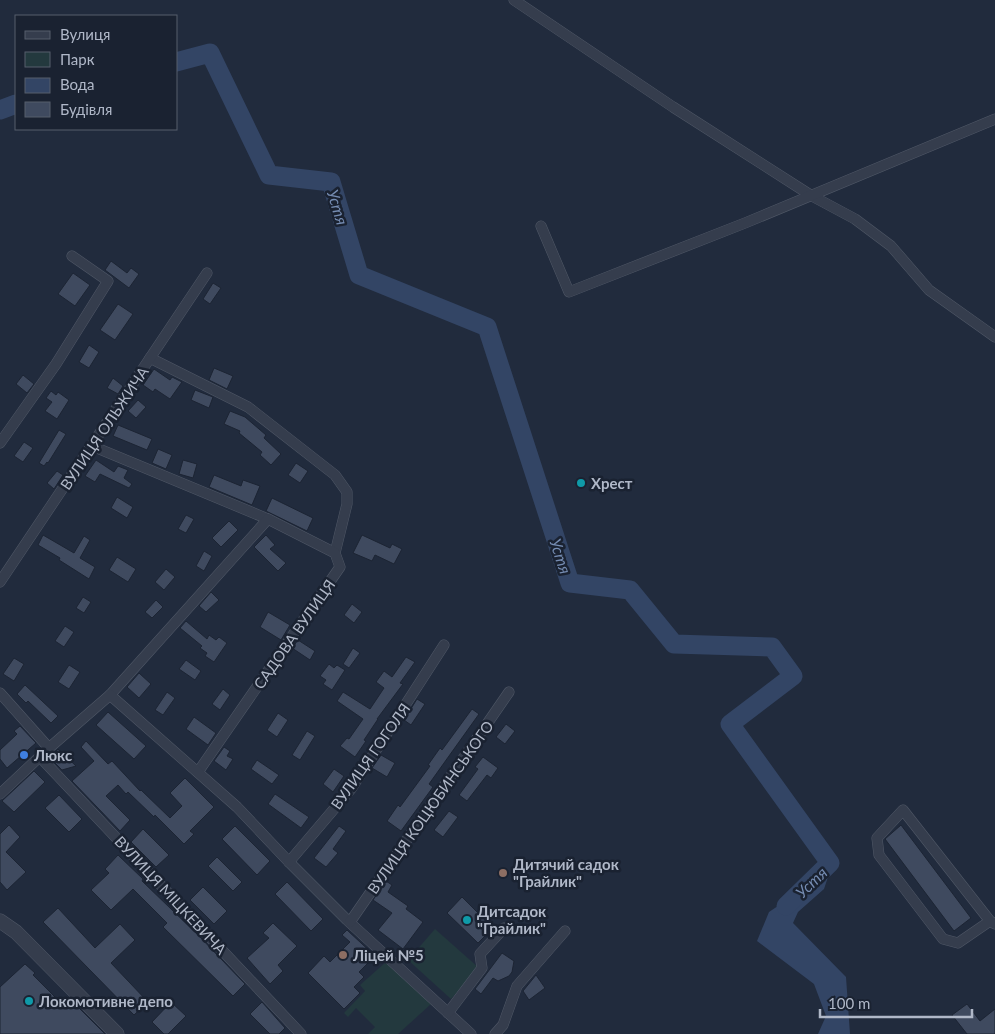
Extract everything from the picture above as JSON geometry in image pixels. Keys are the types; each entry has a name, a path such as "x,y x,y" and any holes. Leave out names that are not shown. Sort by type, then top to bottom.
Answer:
{"street":[{"path":"514,0 673,107 812,196 855,219 891,246 929,290 995,337"},
{"path":"541,226 568,292 812,196 995,119"},
{"path":"0,443 56,364 108,281 72,256"},
{"name":"ВУЛИЦЯ ОЛЬЖИЧА","path":"0,582 207,272"},
{"path":"92,446 268,519 335,553 347,504 347,492 335,475 248,407 150,358"},
{"path":"0,794 110,695 268,519"},
{"name":"САДОВА ВУЛИЦЯ","path":"198,772 340,567 335,553"},
{"name":"ВУЛИЦЯ ГОГОЛЯ","path":"289,862 350,789 444,645"},
{"name":"ВУЛИЦЯ КОЦЮБИНСЬКОГО","path":"350,922 509,692"},
{"path":"0,693 49,748"},
{"path":"110,695 237,807 350,922 471,1034"},
{"name":"ВУЛИЦЯ МІЦКЕВИЧА","path":"40,757 301,1034"},
{"path":"903,810 984,913 992,922 958,943 943,939 879,855 877,838 903,810"},
{"path":"0,921 16,932 117,1034"},
{"path":"448,1013 482,968 480,954 504,928"},
{"path":"495,1034 503,1025 516,986 565,931"}],"green space":[{"path":"435,929 479,968 451,999 408,960"},
{"path":"386,962 431,1004 398,1034 368,1034 375,1027 356,1008 348,1017 344,1013 365,991 360,985"}],"water":[{"path":"830,871 824,889 798,912 793,923 846,977 850,1034 818,1034 826,1016 814,984 757,941 769,912"}],"building":[{"path":"111,261 127,273 131,268 139,274 129,288 105,270"},
{"path":"73,273 90,285 75,306 58,294"},
{"path":"213,283 221,288 210,304 203,299"},
{"path":"118,304 133,314 115,340 100,330"},
{"path":"89,345 99,352 89,368 79,362"},
{"path":"214,368 233,376 227,389 209,380"},
{"path":"154,369 170,380 172,377 182,382 170,399 155,389 153,392 143,385"},
{"path":"23,375 34,384 27,393 16,384"},
{"path":"113,378 123,386 118,394 107,388"},
{"path":"195,390 213,397 209,408 191,400"},
{"path":"51,391 56,395 58,392 69,400 57,419 45,411 52,402 46,398"},
{"path":"138,400 146,407 136,418 128,411"},
{"path":"230,411 245,417 266,435 264,438 281,454 271,465 260,455 262,452 239,433 240,431 224,424"},
{"path":"118,425 152,439 147,450 113,436"},
{"path":"59,430 66,434 48,463 44,466 39,463"},
{"path":"24,442 33,448 23,462 14,456"},
{"path":"158,449 172,455 166,469 152,463"},
{"path":"96,460 114,472 118,466 128,470 124,478 132,484 129,488 100,474 95,482 85,476"},
{"path":"183,460 197,464 193,478 179,474"},
{"path":"296,463 308,471 300,483 288,475"},
{"path":"57,471 63,475 54,489 47,483"},
{"path":"214,475 241,486 243,480 260,486 252,505 209,487"},
{"path":"117,497 133,507 127,518 111,508"},
{"path":"272,498 313,518 307,531 266,511"},
{"path":"186,515 194,519 186,533 178,529"},
{"path":"229,521 238,530 221,547 212,538"},
{"path":"43,535 74,553 84,536 90,540 80,558 95,567 89,579 38,545"},
{"path":"266,535 275,545 270,549 286,563 278,571 254,547"},
{"path":"362,535 390,548 392,544 402,549 394,564 375,555 372,561 353,553"},
{"path":"204,551 212,556 204,571 196,566"},
{"path":"117,557 136,569 128,582 109,570"},
{"path":"166,569 175,577 164,590 155,582"},
{"path":"211,592 219,600 206,612 199,606"},
{"path":"83,597 91,602 84,613 76,608"},
{"path":"156,600 163,607 152,618 145,612"},
{"path":"352,604 362,612 354,623 344,615"},
{"path":"268,612 290,625 281,640 260,627"},
{"path":"186,621 207,639 209,635 216,640 219,637 227,643 214,662 205,656 207,653 200,648 202,646 180,628"},
{"path":"65,626 74,632 64,647 55,641"},
{"path":"298,640 315,651 310,660 292,648"},
{"path":"353,648 360,653 349,668 343,664"},
{"path":"406,657 415,662 400,683 403,684 377,719 364,740 366,741 355,757 340,746 347,738 349,739 363,719 337,701 343,692 370,709 384,688 376,682 384,671 392,677"},
{"path":"14,658 24,664 14,681 3,674"},
{"path":"186,660 201,671 195,680 179,669"},
{"path":"329,664 334,668 337,665 345,670 332,690 323,684 326,680 320,676"},
{"path":"69,665 80,672 69,689 58,682"},
{"path":"139,673 151,684 139,698 127,687"},
{"path":"25,685 58,716 51,723 28,701 26,703 17,694"},
{"path":"223,689 230,695 220,710 212,704"},
{"path":"167,692 175,698 163,715 155,710"},
{"path":"417,699 425,704 411,725 404,720"},
{"path":"472,709 479,714 429,784 433,787 401,831 387,821 398,805 400,807 430,766 428,765 440,748 442,750"},
{"path":"108,712 146,746 134,759 96,725"},
{"path":"278,713 288,720 277,737 267,730"},
{"path":"194,717 216,733 208,745 186,729"},
{"path":"506,724 515,731 505,744 496,737"},
{"path":"20,726 36,743 7,768 0,759 0,750 17,734 14,731"},
{"path":"307,731 315,736 300,760 292,755"},
{"path":"86,741 108,764 112,761 140,791 170,818 182,806 170,793 185,778 214,807 190,831 194,834 184,844 155,815 154,817 118,785 106,796 130,820 120,831 72,781 94,761 81,747"},
{"path":"224,747 230,751 227,756 233,759 226,770 214,761"},
{"path":"58,749 76,766 62,770 51,759"},
{"path":"381,755 395,763 387,777 372,768"},
{"path":"483,757 498,768 491,778 487,775 467,801 459,795 478,769 475,767"},
{"path":"257,760 279,775 272,784 251,769"},
{"path":"334,769 344,776 333,792 323,784"},
{"path":"34,771 45,782 14,812 2,801"},
{"path":"275,794 309,817 301,828 268,804"},
{"path":"59,795 82,819 69,832 45,808"},
{"path":"449,811 458,817 443,837 434,830"},
{"path":"9,825 20,837 6,852 26,872 7,890 0,882 0,834"},
{"path":"901,825 971,918 954,931 885,839"},
{"path":"235,826 270,861 257,875 222,839"},
{"path":"339,826 346,831 333,849 338,853 326,867 314,858"},
{"path":"143,829 169,855 156,867 131,842"},
{"path":"118,855 245,984 233,996 163,927 167,923 133,889 111,910 91,890 109,873 105,869"},
{"path":"217,857 242,882 233,891 208,866"},
{"path":"386,881 392,885 388,892 408,906 406,909 423,922 403,949 378,930 392,913 373,900"},
{"path":"287,882 323,919 311,931 275,894"},
{"path":"203,887 227,911 214,924 190,900"},
{"name":"Дитсадок \"Грайлик\"","path":"462,897 493,928 478,943 447,913"},
{"path":"58,908 95,948 120,924 135,940 111,963 148,1002 134,1015 43,922"},
{"path":"273,923 297,946 278,965 283,971 270,984 247,958 269,938 263,933"},
{"path":"347,930 375,956 359,972 364,977 354,987 360,993 344,1009 308,973 324,956 330,962 350,942 342,935"},
{"path":"502,953 514,961 512,972 509,976 498,981 493,978 481,994 475,989"},
{"name":"Локомотивне депо","path":"25,964 35,973 33,975 63,1005 70,999 105,1034 0,1034 0,987"},
{"path":"536,975 545,988 529,1000 523,991"},
{"path":"171,1002 186,1016 168,1034 164,1034 152,1022"},
{"path":"262,1002 285,1028 279,1034 270,1034 250,1014"},
{"path":"967,1004 980,1021 995,1009 995,1034 967,1034 952,1015"}],"waterway":[{"name":"Устя","path":"178,61 210,53 269,175 331,182 359,275 487,327 570,583 630,590 674,644 772,647 793,676 730,724 830,863 786,906"},
{"name":"Устя","path":"0,110 15,104"}],"place":[{"name":"Хрест","path":"581,483"},
{"name":"Люкс","path":"24,755"},
{"name":"Дитячий садок \"Грайлик\"","path":"503,873"},
{"name":"Дитсадок \"Грайлик\"","path":"467,920"},
{"name":"Ліцей №5","path":"343,955"},
{"name":"Локомотивне депо","path":"29,1001"}]}
